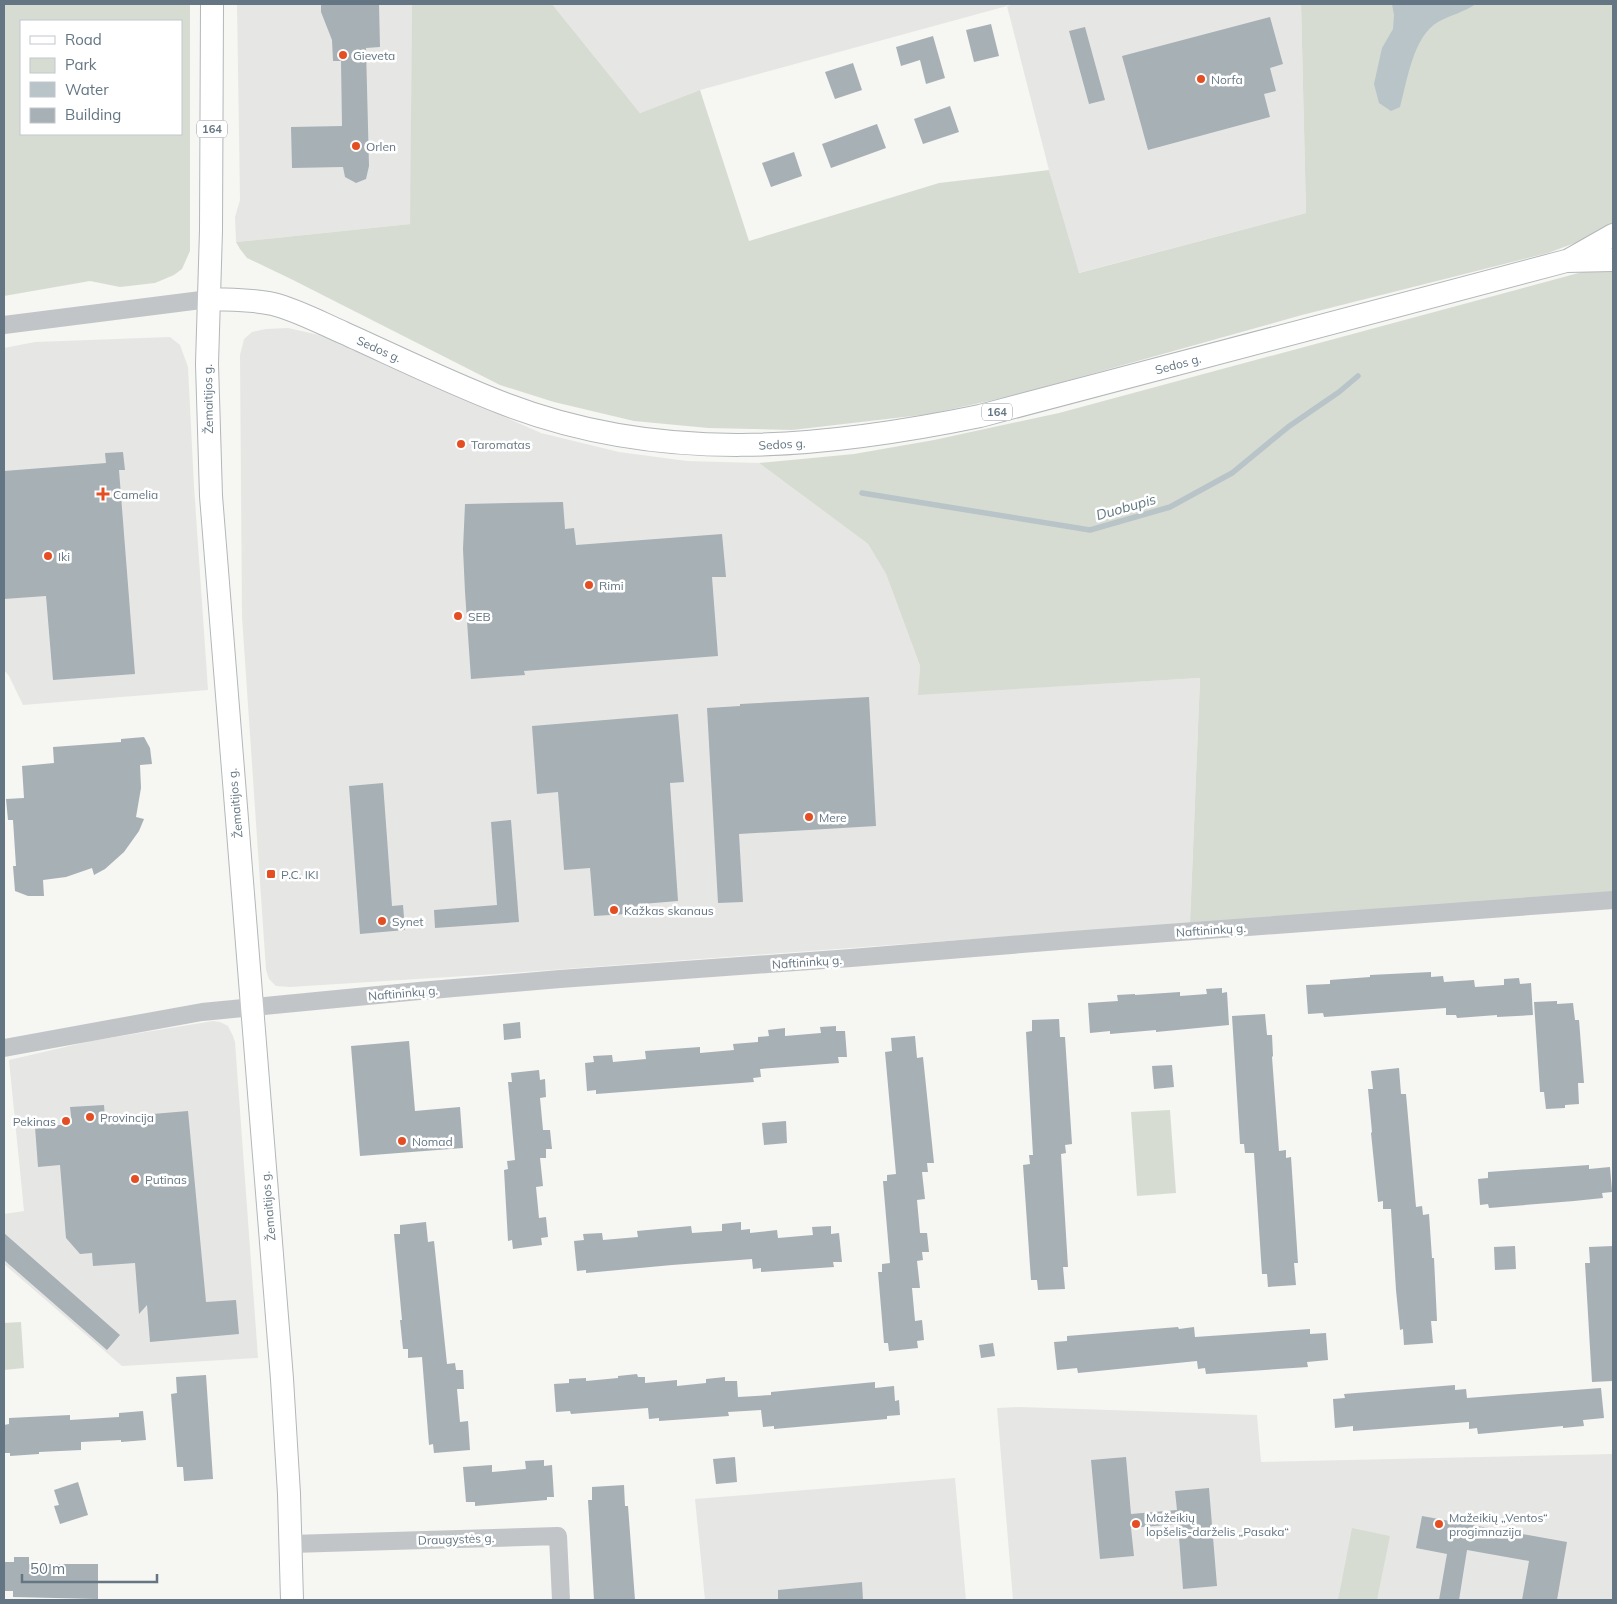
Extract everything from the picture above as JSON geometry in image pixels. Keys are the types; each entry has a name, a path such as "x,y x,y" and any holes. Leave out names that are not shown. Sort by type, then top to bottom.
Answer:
{"main road":[{"name":"Žemaitijos g.","path":"212,4 211,230 207,364 210,496 282,1379 291,1544 292,1600"},
{"name":"Sedos g.","path":"1566,261 1613,235"},
{"name":"Sedos g.","path":"209,299 258,301 274,304 322,323 482,395 577,427 669,443 722,446 784,444 858,438 917,429 980,416 1566,261 1613,260"}],"street":[{"name":"Sedos g.","path":"4,325 209,299"},
{"name":"Naftininkų g.","path":"4,1048 202,1012 568,978 1613,900"},
{"name":"Draugystės g.","path":"291,1544 558,1536 561,1600"}],"shaded area":[{"path":"237,4 412,4 411,224 236,242 235,217 240,200"},
{"path":"552,4 1006,4 1007,6 700,90 640,113"},
{"path":"1014,4 1301,4 1306,213 1078,273 1049,170 1007,6"},
{"path":"288,328 319,335 541,433 619,452 687,461 759,463 868,544 886,574 920,666 919,694 1200,678 1190,923 497,974 290,987 276,986 269,979 266,970 242,617 240,355 244,339 252,332"},
{"path":"170,337 180,345 188,367 208,690 23,705 9,676 4,670 4,348 35,342"},
{"path":"213,1021 228,1026 235,1042 258,1358 122,1366 4,1264 4,1214 24,1211 9,1060 91,1041"},
{"path":"1020,1407 1257,1415 1261,1462 1613,1454 1613,1600 1013,1600 997,1408"},
{"path":"955,1478 966,1600 705,1600 695,1499"}],"green space":[{"path":"4,4 190,4 190,251 182,269 174,275 155,283 120,287 90,281 4,296"},
{"path":"412,4 552,4 640,113 700,90 749,241 939,183 1049,170 1079,273 1306,213 1301,4 1613,4 1613,226 1591,237 1548,253 1302,315 1016,395 930,414 792,430 708,428 634,421 554,402 500,385 247,258 236,242 410,224"},
{"path":"1613,267 1613,893 1190,923 1200,678 918,695 920,666 886,574 868,544 759,463 854,454 934,440 1059,413 1597,268"},
{"path":"1170,1110 1176,1193 1137,1196 1131,1112"},
{"path":"21,1322 24,1368 4,1370 4,1323"},
{"path":"1352,1528 1390,1536 1377,1600 1338,1600"}],"water":[{"path":"1392,4 1476,4 1438,22 1429,29 1422,38 1412,60 1400,107 1391,111 1379,103 1374,84 1382,48 1393,29 1394,15"}],"building":[{"path":"321,4 379,4 380,47 366,48 369,166 366,179 356,183 345,177 343,167 292,168 291,127 342,126 341,61 333,61 332,40 321,12"},
{"name":"Norfa","path":"1270,17 1283,64 1270,68 1276,91 1264,94 1270,117 1148,150 1122,56"},
{"path":"991,24 999,56 974,62 966,30"},
{"path":"1085,27 1105,100 1089,104 1069,31"},
{"path":"933,36 945,78 926,84 920,60 901,66 896,47"},
{"path":"853,63 862,90 835,99 825,72"},
{"path":"950,106 959,132 923,144 914,119"},
{"path":"877,124 886,148 831,168 822,144"},
{"path":"794,152 802,176 771,187 762,163"},
{"path":"123,452 125,470 119,470 135,674 53,680 46,596 4,599 4,471 106,463 105,453"},
{"name":"Rimi","path":"563,502 565,529 574,528 576,545 722,534 726,577 712,577 718,656 524,671 525,675 471,679 463,549 465,504"},
{"path":"869,697 876,826 739,834 743,902 718,903 707,708 740,706 740,704"},
{"path":"678,714 684,782 670,783 678,901 642,904 643,913 594,916 590,868 564,870 558,792 537,794 532,726"},
{"path":"144,737 150,748 152,764 140,765 141,788 136,817 144,819 139,831 124,852 105,869 94,875 92,868 66,877 43,880 44,896 28,896 15,891 13,866 16,866 13,820 8,820 6,799 24,798 22,766 54,763 53,747 121,742 121,739"},
{"path":"383,783 392,906 403,905 405,930 360,934 349,786"},
{"path":"511,820 519,922 435,928 434,910 497,905 491,822"},
{"path":"1431,972 1431,977 1443,976 1444,982 1474,980 1475,987 1504,985 1504,979 1519,978 1520,984 1531,983 1533,1015 1457,1018 1456,1015 1446,1015 1446,1008 1324,1017 1323,1013 1308,1014 1306,985 1330,984 1330,980 1370,977 1370,975"},
{"path":"1222,988 1222,993 1227,992 1229,1025 1156,1032 1156,1030 1110,1034 1110,1031 1090,1033 1088,1003 1118,1001 1117,995 1180,992 1180,996 1207,994 1206,989"},
{"path":"1557,1001 1557,1004 1573,1003 1575,1020 1579,1020 1584,1083 1578,1083 1579,1104 1565,1105 1565,1108 1546,1109 1544,1092 1540,1092 1534,1002"},
{"path":"1265,1014 1267,1035 1272,1035 1279,1151 1286,1150 1286,1158 1291,1157 1298,1263 1294,1263 1296,1285 1268,1287 1267,1274 1262,1274 1254,1153 1245,1153 1244,1144 1240,1144 1232,1016"},
{"path":"1059,1019 1060,1037 1065,1037 1072,1144 1065,1145 1066,1153 1061,1154 1068,1267 1063,1267 1065,1289 1038,1290 1037,1280 1031,1280 1023,1165 1030,1164 1029,1155 1033,1155 1026,1032 1032,1031 1032,1020"},
{"path":"520,1022 521,1038 504,1040 503,1024"},
{"path":"836,1026 836,1031 845,1031 847,1057 838,1057 839,1063 760,1069 761,1077 753,1078 754,1082 596,1094 596,1090 587,1091 585,1063 594,1062 593,1056 612,1055 613,1062 646,1059 645,1051 700,1047 700,1053 734,1050 733,1044 758,1042 758,1037 769,1036 768,1030 785,1028 785,1036 821,1033 820,1027"},
{"path":"915,1036 917,1058 923,1057 934,1163 927,1163 928,1172 922,1172 925,1199 917,1200 920,1233 927,1233 929,1252 922,1252 923,1260 917,1261 920,1288 912,1288 915,1321 922,1320 924,1340 917,1341 918,1348 889,1351 888,1343 884,1343 878,1272 882,1272 882,1264 890,1263 883,1181 887,1181 887,1175 896,1174 885,1052 892,1051 891,1038"},
{"path":"409,1041 415,1111 460,1107 463,1148 360,1156 351,1046"},
{"path":"1172,1065 1174,1087 1154,1089 1152,1066"},
{"path":"1399,1068 1401,1094 1406,1094 1416,1207 1422,1206 1423,1215 1429,1214 1432,1258 1434,1258 1437,1321 1431,1321 1433,1343 1404,1345 1403,1329 1400,1330 1396,1290 1391,1209 1383,1209 1383,1201 1378,1202 1368,1089 1373,1089 1371,1071"},
{"path":"539,1070 540,1080 545,1079 546,1097 540,1098 543,1130 550,1130 552,1149 546,1149 546,1158 540,1158 543,1186 536,1187 539,1218 546,1217 548,1237 541,1238 542,1245 513,1249 512,1240 508,1241 504,1170 508,1169 507,1161 515,1160 508,1082 512,1082 511,1073"},
{"path":"104,1105 105,1118 188,1111 206,1302 236,1300 239,1334 150,1342 147,1305 139,1314 135,1263 93,1266 92,1253 80,1254 66,1238 60,1165 38,1167 35,1127 72,1124 70,1107"},
{"path":"786,1121 787,1143 764,1145 762,1123"},
{"path":"1589,1165 1589,1169 1610,1167 1612,1192 1602,1193 1603,1198 1489,1208 1488,1204 1480,1205 1478,1179 1488,1178 1488,1172"},
{"path":"426,1222 428,1242 434,1241 447,1364 455,1363 456,1370 463,1370 464,1389 457,1389 460,1422 468,1421 470,1450 434,1453 433,1444 429,1445 422,1357 408,1358 408,1349 403,1349 394,1234 400,1234 400,1225"},
{"path":"741,1222 741,1230 750,1229 750,1233 777,1230 778,1238 813,1235 812,1227 831,1226 831,1234 839,1233 842,1262 833,1262 834,1267 761,1272 761,1268 753,1269 752,1259 586,1273 586,1270 577,1271 574,1241 584,1240 583,1234 602,1233 603,1240 638,1237 637,1231 691,1226 692,1233 722,1231 722,1224"},
{"path":"4,1233 120,1335 107,1350 4,1260"},
{"path":"1515,1246 1516,1269 1495,1270 1494,1247"},
{"path":"1613,1246 1613,1381 1592,1382 1585,1263 1590,1263 1589,1247"},
{"path":"1178,1327 1179,1329 1194,1327 1195,1337 1310,1329 1310,1334 1326,1333 1328,1360 1307,1362 1308,1367 1206,1374 1205,1368 1198,1369 1197,1361 1078,1373 1077,1368 1057,1370 1054,1342 1067,1341 1067,1336"},
{"path":"993,1343 995,1356 981,1358 979,1345"},
{"path":"637,1374 638,1377 645,1377 645,1383 677,1380 677,1386 706,1383 706,1379 725,1377 725,1381 737,1381 738,1397 771,1395 771,1392 875,1382 875,1388 894,1386 895,1401 899,1400 900,1415 887,1416 887,1419 774,1429 774,1426 763,1427 761,1410 728,1412 729,1416 659,1421 659,1418 649,1419 648,1408 571,1414 570,1411 556,1412 554,1384 569,1383 569,1379 586,1378 586,1381"},
{"path":"206,1375 213,1479 184,1481 183,1467 177,1467 171,1394 177,1393 176,1377"},
{"path":"1455,1385 1455,1390 1466,1389 1467,1398 1601,1388 1604,1418 1583,1420 1584,1426 1563,1428 1563,1426 1478,1434 1477,1428 1469,1429 1469,1422 1353,1431 1353,1426 1335,1428 1333,1399 1345,1398 1344,1394"},
{"path":"143,1411 146,1440 81,1442 81,1450 39,1452 39,1454 10,1456 10,1453 4,1453 4,1425 9,1424 9,1418 70,1415 70,1420 119,1417 119,1413"},
{"path":"735,1457 737,1482 716,1484 713,1459"},
{"path":"1126,1457 1131,1514 1177,1510 1175,1491 1209,1488 1217,1586 1183,1589 1178,1524 1131,1528 1134,1556 1100,1559 1091,1460"},
{"path":"544,1460 544,1466 552,1465 554,1497 547,1497 547,1500 475,1506 475,1502 466,1502 463,1467 492,1465 492,1472 526,1469 525,1461"},
{"path":"78,1482 88,1515 60,1524 54,1506 59,1505 54,1490"},
{"path":"624,1485 625,1506 628,1506 635,1600 594,1600 588,1500 592,1500 592,1487"},
{"path":"1422,1516 1567,1542 1557,1600 1522,1600 1529,1561 1467,1550 1459,1600 1439,1600 1447,1554 1416,1548"},
{"path":"14,1557 29,1557 29,1564 98,1564 98,1599 13,1597 13,1591 4,1591 4,1562 14,1562"},
{"path":"862,1582 863,1600 778,1600 778,1590"}],"waterway":[{"name":"Duobupis","path":"862,493 1090,530 1170,507 1232,473 1288,427 1339,392 1358,376"}],"place":[{"name":"Gieveta","path":"343,55"},
{"name":"Norfa","path":"1201,79"},
{"name":"Orlen","path":"356,146"},
{"name":"Taromatas","path":"461,444"},
{"name":"Camelia","path":"103,494"},
{"name":"Iki","path":"48,556"},
{"name":"Rimi","path":"589,585"},
{"name":"SEB","path":"458,616"},
{"name":"Mere","path":"809,817"},
{"name":"P.C. IKI","path":"271,874"},
{"name":"Kažkas skanaus","path":"614,910"},
{"name":"Synet","path":"382,921"},
{"name":"Provincija","path":"90,1117"},
{"name":"Pekinas","path":"66,1121"},
{"name":"Nomad","path":"402,1141"},
{"name":"Putinas","path":"135,1179"},
{"name":"Mažeikių lopšelis-darželis „Pasaka“","path":"1136,1524"},
{"name":"Mažeikių „Ventos“ progimnazija","path":"1439,1524"}]}
